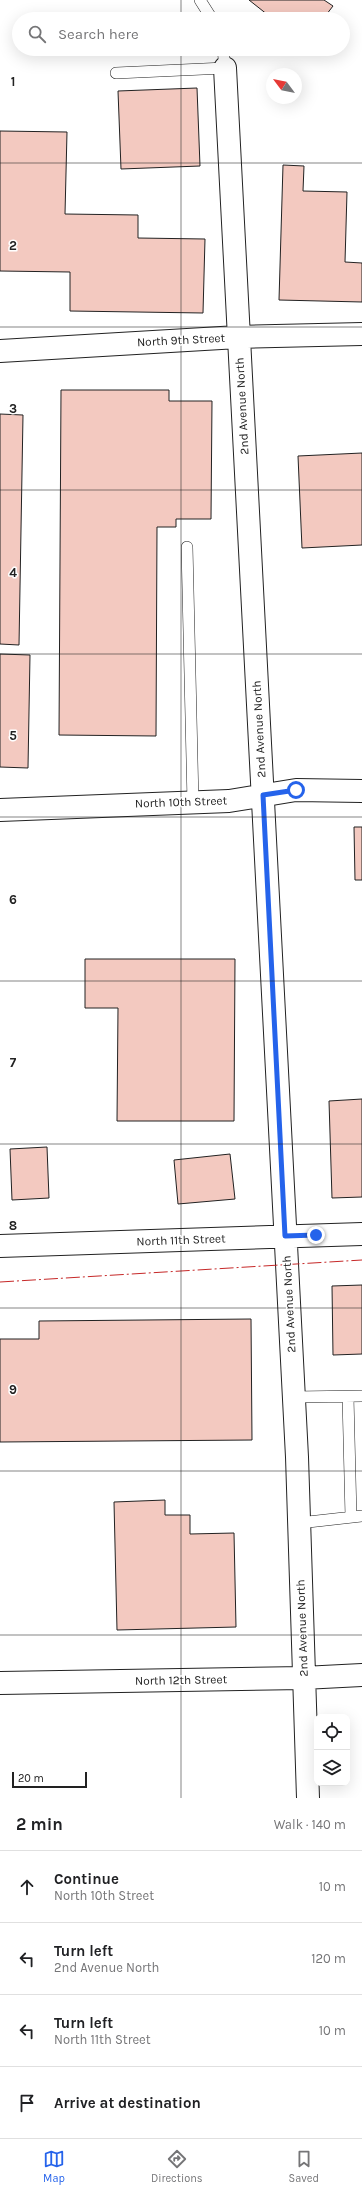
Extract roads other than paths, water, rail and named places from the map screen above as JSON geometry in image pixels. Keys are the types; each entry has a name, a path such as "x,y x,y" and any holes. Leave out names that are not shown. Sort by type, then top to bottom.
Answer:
{"street":[{"name":"2nd Avenue North","path":"224,59 294,1398 308,1798"},
{"name":"North 9th Street","path":"0,351 238,337 362,334"},
{"name":"North 10th Street","path":"0,810 229,801 296,790 362,791"},
{"name":"North 11th Street","path":"0,1246 362,1234"},
{"name":"North 12th Street","path":"0,1683 303,1678 362,1675"}],"lane":[{"path":"200,0 208,12"},
{"path":"116,73 224,59"},
{"path":"187,547 193,802"},
{"path":"294,1398 362,1396"},
{"path":"299,1523 357,1517 348,1397"}]}
